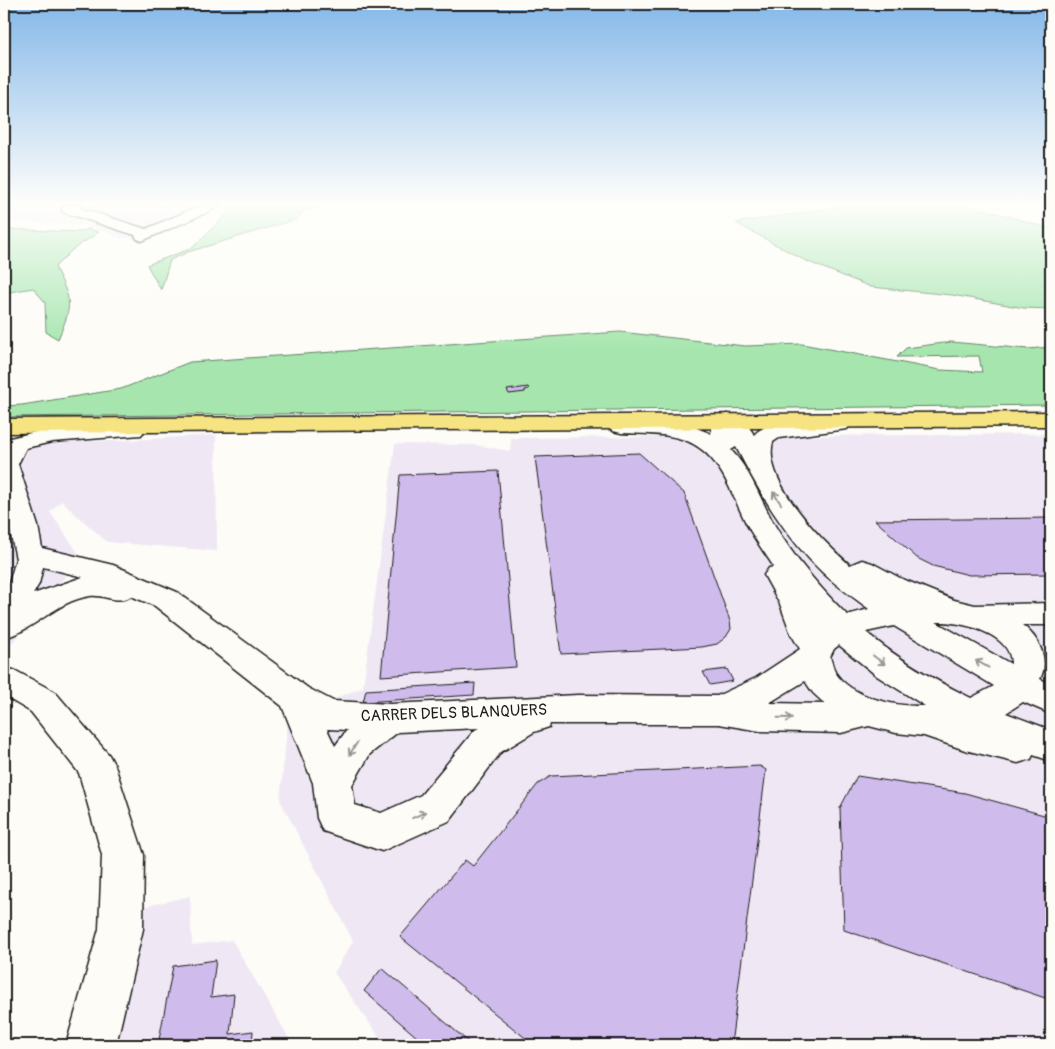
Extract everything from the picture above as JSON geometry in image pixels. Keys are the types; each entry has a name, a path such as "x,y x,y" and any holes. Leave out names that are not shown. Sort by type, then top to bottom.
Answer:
{"main road":[{"path":"231,425 1051,420"}],"street":[{"path":"728,421 722,428 722,436 747,469 766,534 769,557 795,604 807,634 824,644 897,673 944,701 972,714 1051,746"},
{"path":"747,469 759,450 762,441 770,433 867,421"},
{"path":"582,422 664,429 696,435 747,469 770,487 796,525 828,561 854,583 961,653 1037,671"},
{"path":"4,616 27,569 24,526 6,464 8,442 52,435 231,425"},
{"path":"4,499 24,526"},
{"path":"796,525 874,577 905,592 1001,626 1037,671"},
{"name":"CARRER DELS BLANQUERS","path":"27,569 50,587 96,579 166,599 296,698 328,715 390,718 563,710 720,710 760,717 841,719 851,718 868,712"},
{"name":"CARRER DELS BLANQUERS","path":"4,627 50,598 96,579"},
{"path":"824,644 870,620 899,614 1051,614"},
{"path":"1037,671 1036,634 1051,627"},
{"path":"824,644 818,672 835,693 847,702 868,712 898,720 946,720 972,714 1001,702 1037,671"},
{"name":"CARRER DELS BLANQUERS","path":"720,710 784,680 824,644"},
{"path":"4,680 43,702 96,766 123,855 121,929 91,1045"},
{"path":"296,698 332,783 337,818 382,832 434,808 488,740 521,722 563,710"},
{"path":"332,783 357,742 390,718"},
{"path":"926,721 965,735 1051,756"}],"shaded area":[{"path":"1051,434 1051,1045 385,1045 334,973 353,941 280,800 288,718 363,687 395,444 475,445 510,451 511,438"},
{"path":"216,435 217,551 107,542 61,501 50,512 81,557 4,653 4,447 28,447 51,441 112,441"},
{"path":"190,896 192,945 232,940 293,1045 81,1045 103,959 104,916"}],"green space":[{"path":"4,254 68,254 55,267 68,302 67,317 58,339 46,332 45,302 33,288 4,293"},
{"path":"176,254 184,254 170,260 161,290 147,265"},
{"path":"793,254 1051,254 1051,309 1024,308 952,295 871,287"},
{"path":"620,332 745,346 802,344 940,370 982,372 979,356 897,357 906,348 951,342 1028,349 1051,347 1051,405 4,417 4,406 22,405 121,389 190,362"}],"building":[{"path":"528,387 529,389 525,390 525,392 509,394 507,390"},
{"path":"639,453 684,493 730,621 731,629 726,637 717,644 702,647 561,654 535,457"},
{"path":"498,471 516,667 381,676 400,475"},
{"path":"1051,518 1051,574 969,575 933,566 917,558 875,520"},
{"path":"727,669 733,681 710,685 703,672"},
{"path":"475,683 474,695 363,702 366,690"},
{"path":"760,766 766,770 731,1045 534,1045 400,937 465,860 473,866 538,784 551,776"},
{"path":"857,776 965,793 1051,817 1051,1000 844,930 840,808"},
{"path":"216,960 211,997 234,994 230,1034 253,1031 252,1045 158,1045 173,966"},
{"path":"382,968 472,1045 426,1045 364,991"}]}
